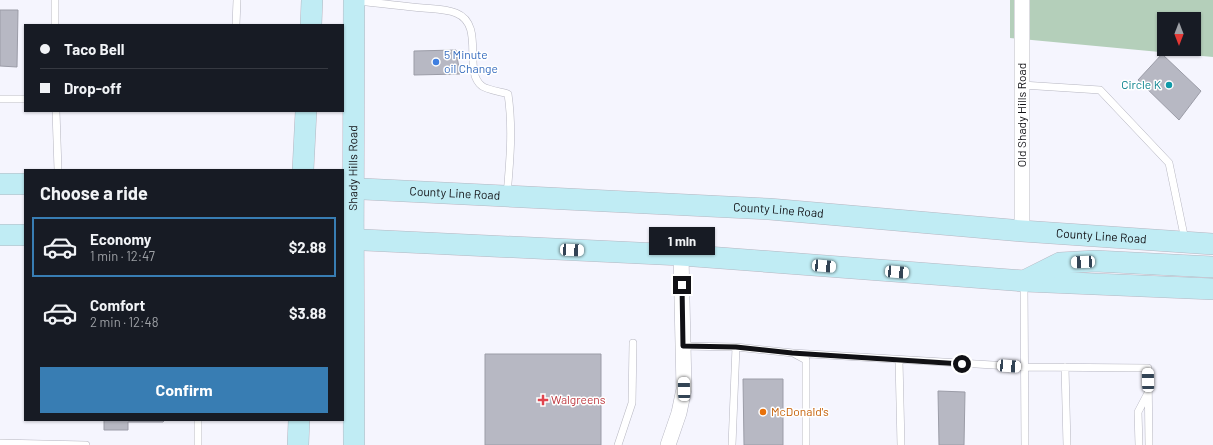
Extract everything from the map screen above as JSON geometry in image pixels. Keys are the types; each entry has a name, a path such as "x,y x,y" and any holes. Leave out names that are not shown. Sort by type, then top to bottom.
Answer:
{"main road":[{"path":"311,24 312,0"},
{"name":"Shady Hills Road","path":"354,0 348,239 352,283 354,445"},
{"path":"303,169 306,112"},
{"path":"0,184 24,184"},
{"name":"County Line Road","path":"349,188 769,210 1022,231 1213,244"},
{"path":"0,235 24,235"},
{"path":"348,239 681,255 1024,281 1213,289"},
{"path":"1024,281 1060,263 1095,261 1213,267"},
{"path":"298,445 299,421"}],"street":[{"name":"Old Shady Hills Road","path":"1022,0 1022,231"},
{"path":"668,445 679,413 684,389 681,255"}],"lane":[{"path":"55,0 56,24"},
{"path":"236,24 237,0"},
{"path":"354,0 456,13 469,23 472,30 472,53 476,81 483,88 508,94 510,107 511,145 507,196"},
{"path":"1022,85 1100,90 1168,163 1185,242"},
{"path":"0,99 24,99"},
{"path":"56,112 58,169"},
{"path":"1024,281 1025,445"},
{"path":"618,445 632,403 633,343"},
{"path":"683,346 736,347 792,353 1025,367 1148,368 1149,445"},
{"path":"732,445 736,347"},
{"path":"792,353 806,360 806,445"},
{"path":"900,360 901,445"},
{"path":"1066,367 1068,445"},
{"path":"1138,445 1138,412 1148,392"},
{"path":"198,421 198,445"},
{"path":"0,443 86,445"}],"green space":[{"path":"1010,0 1213,0 1213,57 1201,56 1201,12 1157,12 1157,52 1010,38"}],"building":[{"path":"0,10 18,10 17,67 0,66"},
{"name":"5 Minute oil Change","path":"456,50 460,74 414,75 414,51"},
{"name":"Circle K","path":"1160,56 1164,56 1201,91 1179,120 1138,80"},
{"name":"Walgreens","path":"485,354 601,354 601,445 485,445"},
{"name":"McDonald's","path":"743,379 783,379 783,445 744,445"},
{"path":"938,391 965,392 964,445 939,445"},
{"path":"104,421 164,421 128,422 128,430 104,430"}],"place":[{"name":"5 Minute oil Change","path":"436,62"},
{"name":"Circle K","path":"1169,85"},
{"name":"Walgreens","path":"543,400"},
{"name":"McDonald's","path":"763,412"}],"route":[{"path":"682,285 683,346 736,347 792,353 962,364"}]}
